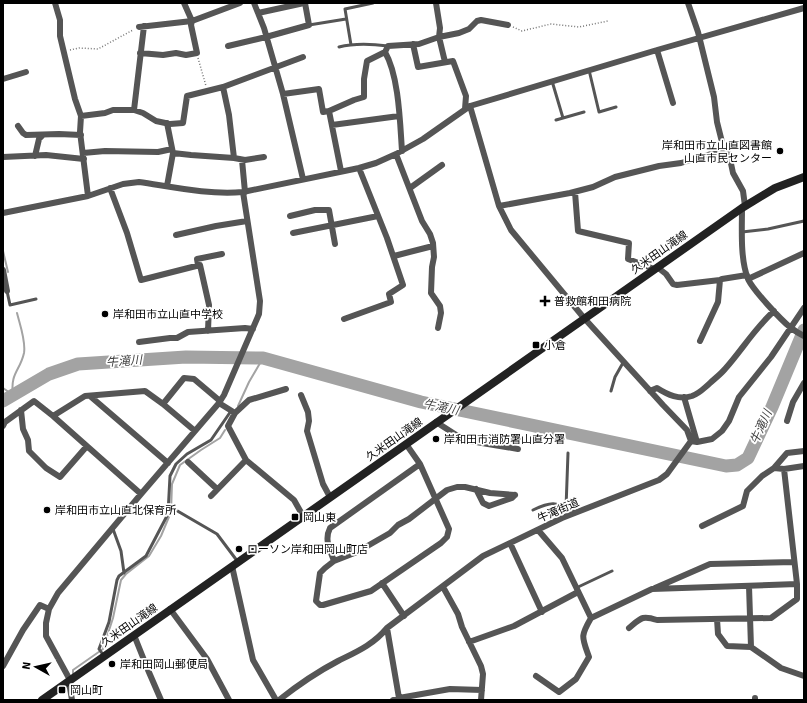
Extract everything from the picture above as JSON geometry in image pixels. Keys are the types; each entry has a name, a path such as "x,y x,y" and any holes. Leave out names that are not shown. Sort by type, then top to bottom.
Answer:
{"street":[{"path":"55,3 60,20 60,36 75,99 81,116 81,135 88,196"},
{"path":"140,53 164,55 176,53 197,54 191,26 192,21 184,3"},
{"path":"134,110 142,27 192,21 240,3"},
{"path":"254,3 283,94 303,179"},
{"path":"228,46 309,26 304,3 258,13"},
{"path":"436,3 440,28 439,37 445,62"},
{"path":"688,3 700,38 714,97 717,122 724,150 729,154 733,173 743,191 742,232 744,263 748,277 774,311 792,329 804,336"},
{"path":"3,213 88,196 129,182 139,182 210,192 244,192 359,168 376,163 399,153 423,139 467,108 589,70 804,8"},
{"path":"438,328 441,313 440,306 431,293 434,257 433,246 430,234 422,221 399,153 399,116 392,69 386,52 388,46 419,44 439,37 460,33 469,29 477,21 481,20 508,25"},
{"path":"413,44 418,66 453,61 466,96 467,108 499,206 510,230 584,318 687,430 692,442"},
{"path":"657,50 673,103"},
{"path":"283,94 319,89 323,112 364,97 364,79 367,61 386,52"},
{"path":"81,116 105,113 113,110 134,110 143,113 156,121 167,123 182,122 187,96 223,87 303,57"},
{"path":"3,79 26,72"},
{"path":"223,87 229,115 234,158"},
{"path":"329,111 341,171"},
{"path":"332,126 399,116"},
{"path":"167,123 172,151 167,186"},
{"path":"18,126 26,135 81,135"},
{"path":"36,156 39,139 43,135"},
{"path":"3,157 84,156 105,150 158,152 172,151 191,155 234,158 242,160 264,157"},
{"path":"499,206 575,192 594,187 615,177 659,166 681,163 724,150"},
{"path":"72,700 70,688 71,679 46,636 48,609 58,593 220,402 259,314 260,301 247,221 242,160"},
{"path":"410,188 442,165"},
{"path":"344,319 391,302 389,294 403,285 394,256 359,168"},
{"name":"久米田山滝線","path":"42,700 71,679 102,652 134,635 743,207 775,188 804,177"},
{"path":"110,188 127,233 141,280 198,266"},
{"path":"575,192 578,231 629,243 628,259 655,268 666,274 673,284 677,285 720,280 722,278 748,277 804,253"},
{"path":"290,216 315,210 329,210 336,244"},
{"path":"293,233 378,216"},
{"path":"176,235 247,221"},
{"path":"394,256 433,246"},
{"path":"208,330 209,305 200,265 198,266 197,259 222,254"},
{"path":"3,270 8,291"},
{"path":"700,340 718,302 720,280"},
{"path":"692,442 712,439 722,430 729,421 740,397 792,329 804,308"},
{"path":"650,391 657,388 669,395 684,397 692,396 702,391 725,370 758,327 774,311"},
{"path":"139,342 177,338 188,332 253,328"},
{"path":"163,404 184,378 194,379 233,412"},
{"path":"787,421 793,402 804,383"},
{"path":"286,389 249,400 233,412 228,426 246,460 294,500 304,516"},
{"path":"53,416 85,396 145,391 195,431"},
{"path":"301,395 308,412 309,421 307,431 312,451 323,484 330,497"},
{"path":"90,396 168,463"},
{"path":"684,397 692,442"},
{"path":"3,426 5,422 34,401 141,494"},
{"path":"21,410 23,429 28,440 29,451 46,468 60,477 87,446"},
{"path":"438,421 464,440 518,449"},
{"name":"牛滝街道","path":"278,700 300,683 338,661 361,650 380,637 386,628 483,556 576,513 658,480 667,474 692,442"},
{"path":"406,444 420,464 436,498 449,529 448,537 371,591 320,605 316,600 320,573 334,561 358,552 390,533 398,525 409,519 436,498 447,490 457,486 476,489 490,493 515,495 512,498 489,506 483,503 476,489"},
{"path":"702,526 743,506 747,491 762,476 774,468 787,453 804,451"},
{"path":"211,496 246,460"},
{"path":"188,462 218,489"},
{"path":"334,561 326,541 330,528 420,464"},
{"path":"774,468 784,469 804,466"},
{"path":"629,628 640,618 646,617 657,620 772,618 797,599 797,584 784,469"},
{"path":"538,530 562,558 591,618"},
{"path":"510,543 542,612"},
{"path":"536,676 559,692 576,679 589,658 582,638 583,632 591,618 652,589 710,564 794,562"},
{"path":"235,564 253,660 278,700"},
{"path":"382,583 404,616"},
{"path":"652,589 797,584"},
{"path":"749,586 751,647"},
{"path":"443,587 458,614 469,642 481,666 483,674 481,700"},
{"path":"469,642 514,626 542,612 577,590"},
{"path":"3,666 23,630 40,605 48,609"},
{"path":"170,609 207,659 229,700"},
{"path":"717,619 718,634 727,646 751,647 781,668 804,676"},
{"path":"386,628 396,699 450,689 482,690"},
{"path":"134,635 161,700"}],"lane":[{"path":"351,46 345,9 373,3"},
{"path":"309,26 346,19"},
{"path":"339,47 370,44 388,46"},
{"path":"589,70 599,112 616,107"},
{"path":"552,81 563,118"},
{"path":"556,120 584,112"},
{"path":"742,232 768,229 804,221"},
{"path":"8,291 10,305 36,299"},
{"path":"611,391 615,378 624,361"},
{"path":"102,652 117,580 119,576 146,556 168,514 170,476 176,464 187,454 211,440 233,412"},
{"path":"566,508 568,453"},
{"path":"533,510 552,503 576,513"},
{"path":"174,509 217,534 235,564"},
{"path":"113,529 121,551 124,573"},
{"path":"577,590 612,571"}],"path":[{"path":"508,25 522,31 550,24 579,28 608,21"},
{"path":"64,50 79,48 98,49 142,27"},
{"path":"197,54 207,91"}],"waterway":[{"path":"3,251 8,272"},
{"path":"13,395 12,388 14,377 24,353 24,343 17,313"},
{"name":"牛滝川","path":"3,401 49,374 78,364 186,357 263,358 421,402 726,466 737,465 748,458 772,407 804,330"},
{"path":"238,406 249,382 263,358"},
{"path":"3,388 13,395"},
{"path":"73,676 73,670 103,649 113,618 121,580 126,574 149,556 161,536 171,512 172,484 180,465 220,438 225,430"}],"place":[{"name":"岸和田市立山直図書館 山直市民センター","path":"780,151"},
{"name":"普救館和田病院","path":"545,301"},
{"name":"岸和田市立山直中学校","path":"105,314"},
{"name":"小倉","path":"536,345"},
{"name":"岸和田市消防署山直分署","path":"436,439"},
{"name":"岸和田市立山直北保育所","path":"47,510"},
{"name":"岡山東","path":"295,517"},
{"name":"ローソン岸和田岡山町店","path":"239,549"},
{"name":"岸和田岡山郵便局","path":"112,664"},
{"name":"岡山町","path":"62,690"}]}
